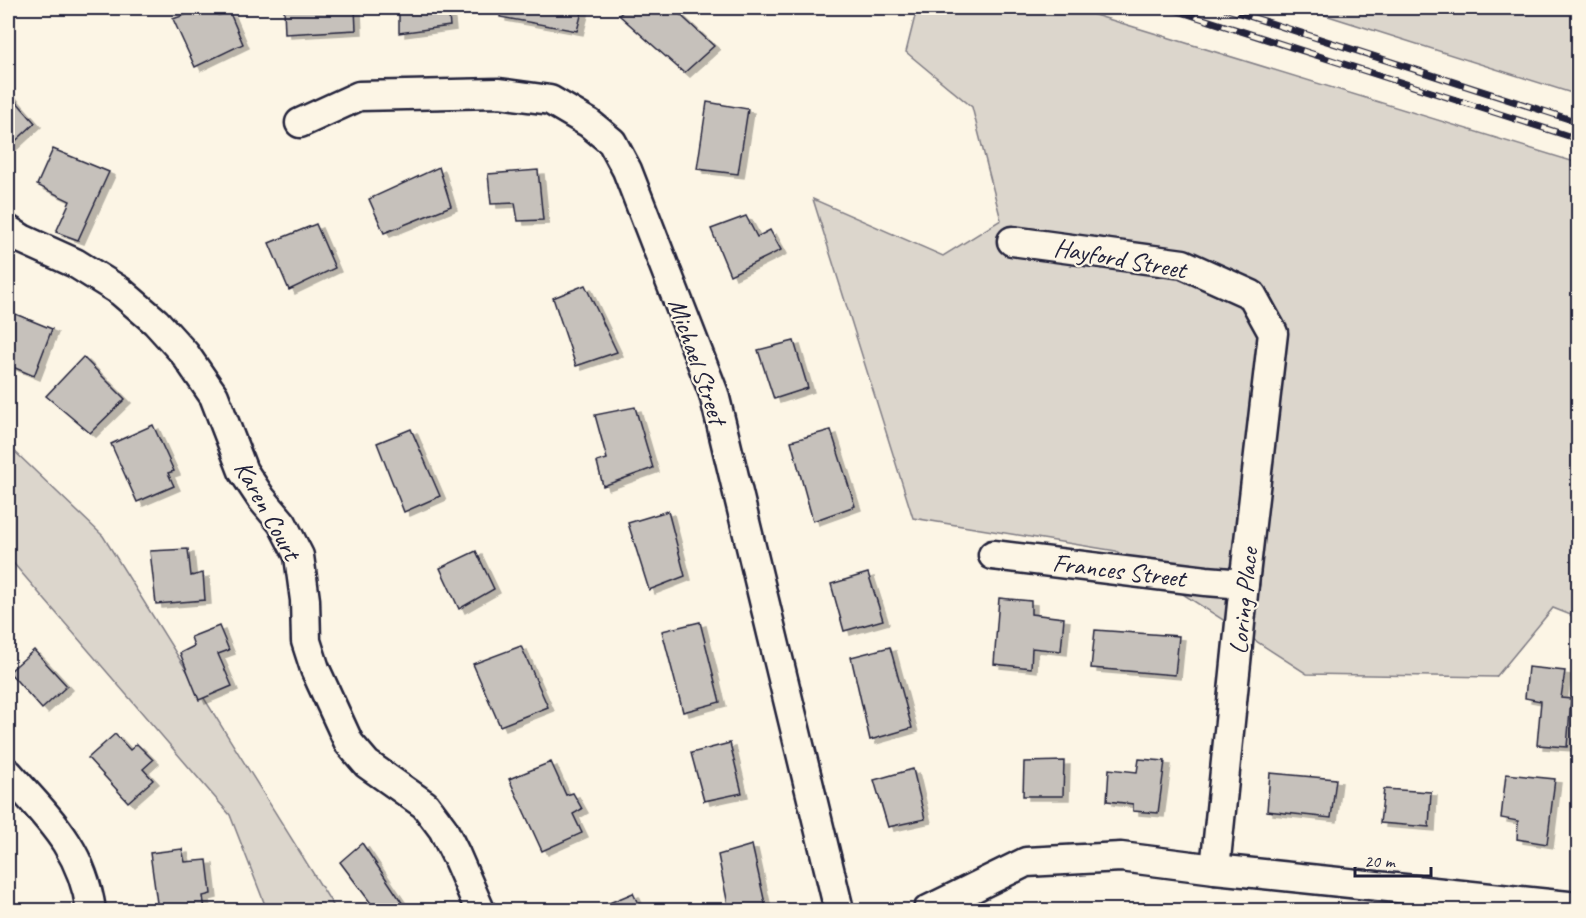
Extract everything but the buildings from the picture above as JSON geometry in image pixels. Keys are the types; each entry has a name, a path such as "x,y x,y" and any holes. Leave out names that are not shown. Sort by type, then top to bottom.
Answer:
{"street":[{"name":"Michael Street","path":"300,123 359,96 499,93 550,100 589,123 612,142 627,170 714,394 839,910"},
{"name":"Karen Court","path":"8,230 22,239 75,263 120,291 156,322 191,362 214,396 243,471 282,524 299,556 305,600 306,641 315,669 349,743 368,764 425,805 443,829 480,910"},
{"name":"Hayford Street","path":"1012,241 1183,264 1252,295 1273,333"},
{"name":"Loring Place","path":"1215,869 1244,584 1273,333"},
{"name":"Frances Street","path":"993,555 1244,584"},
{"path":"8,774 56,826 75,856 89,896 91,910"},
{"path":"928,910 1026,862 1121,857 1578,907"}],"shaded area":[{"path":"917,8 1072,8 1578,163 1578,618 1553,608 1496,677 1307,674 1116,551 913,518 813,199 943,256 1001,220 972,107 906,52"},
{"path":"1303,8 1578,8 1578,95"},
{"path":"8,445 103,536 336,910 267,910 230,815 8,557"}],"railway":[{"path":"1169,8 1578,139"},
{"path":"1224,8 1578,122"}]}
